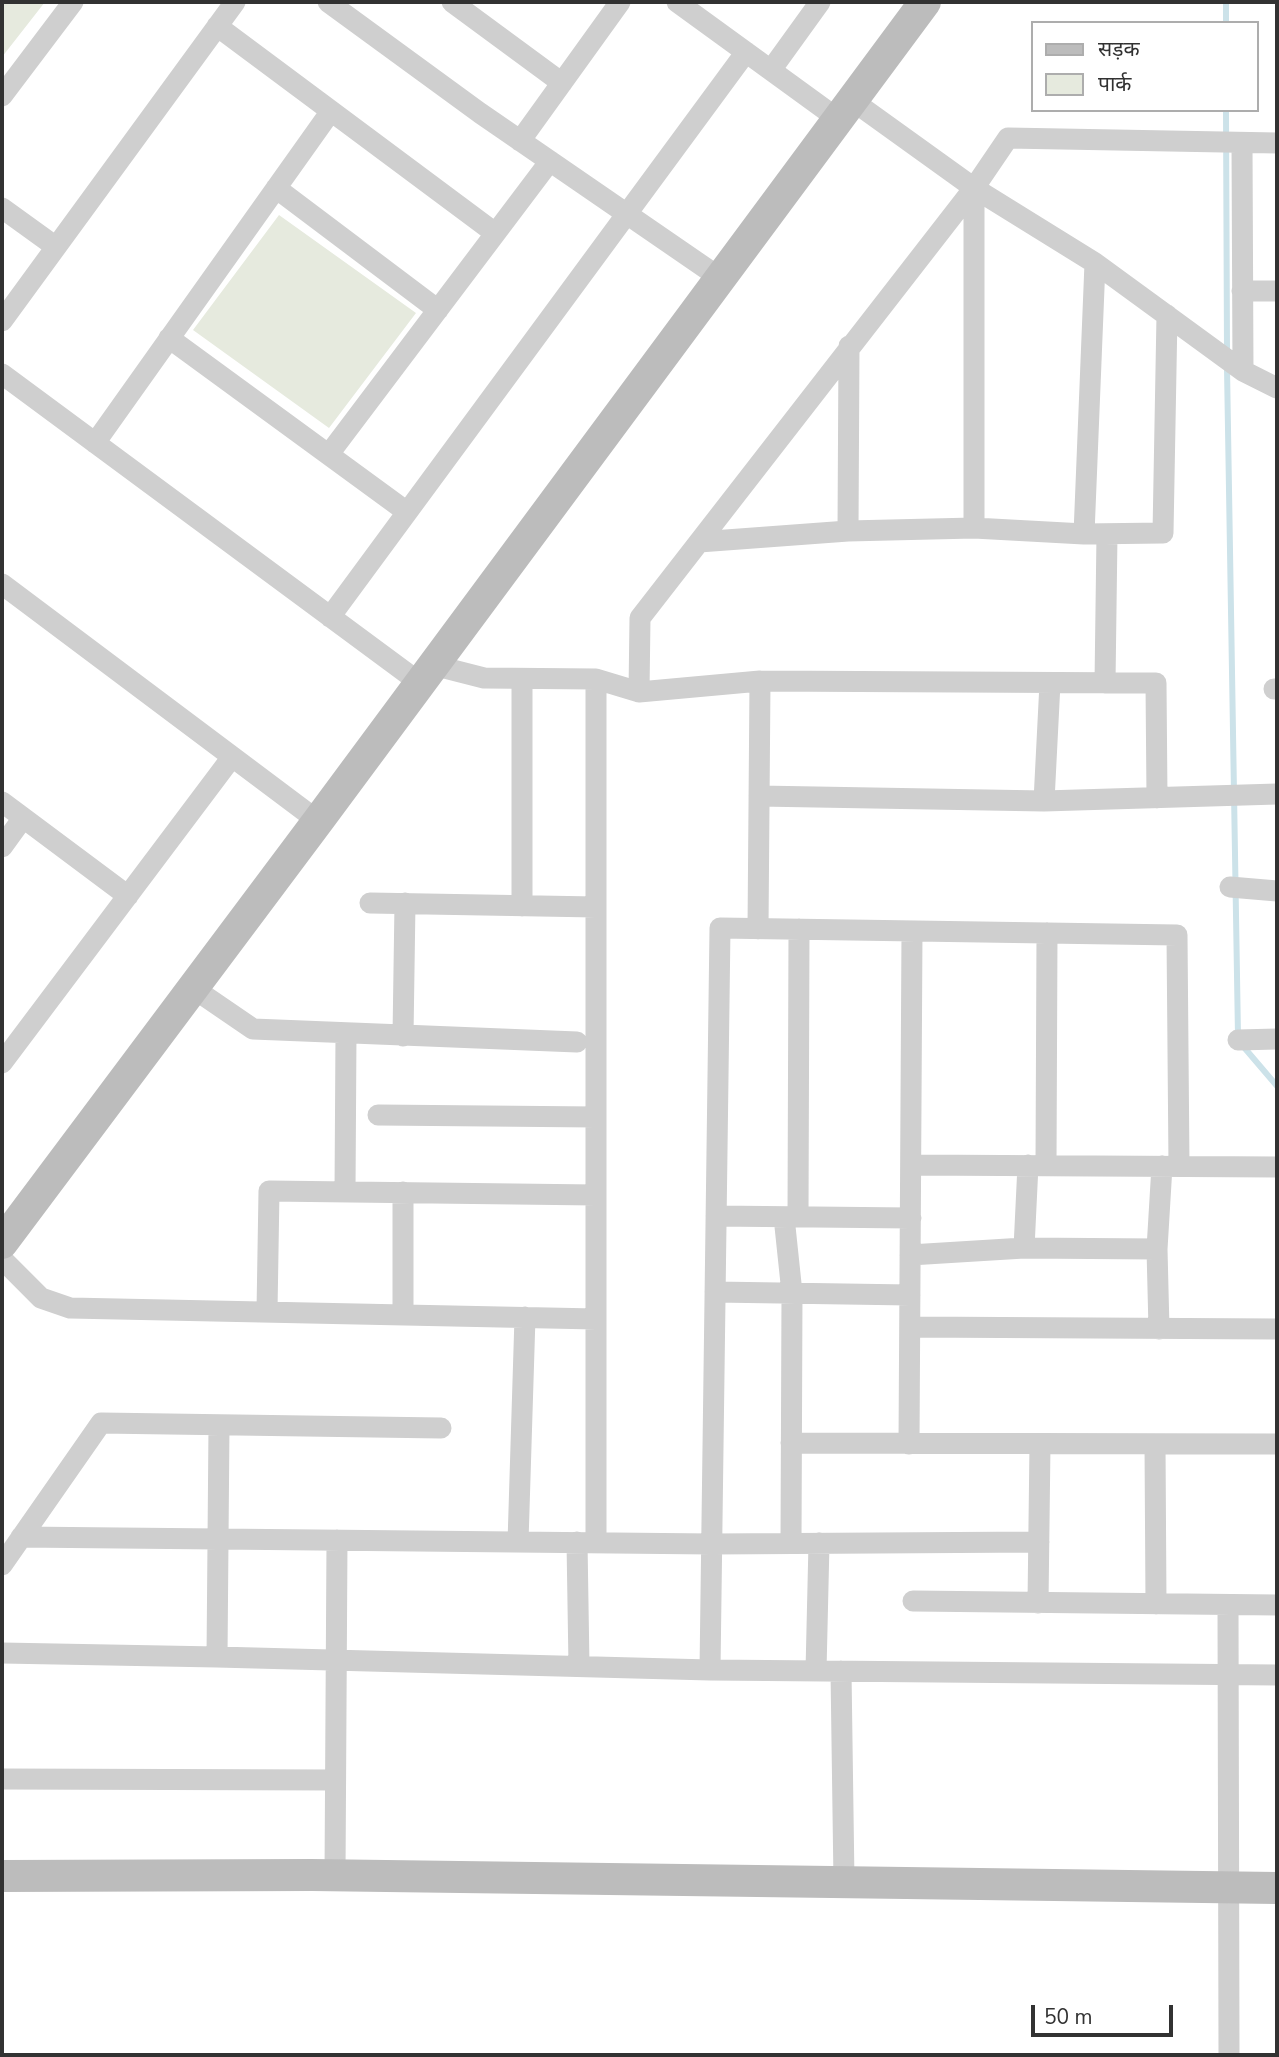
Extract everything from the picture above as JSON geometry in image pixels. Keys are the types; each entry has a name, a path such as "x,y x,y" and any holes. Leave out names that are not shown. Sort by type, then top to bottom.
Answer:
{"street":[{"path":"2,96 73,2"},
{"path":"2,321 235,2"},
{"path":"452,2 562,83"},
{"path":"520,141 620,2"},
{"path":"677,2 771,70 845,110 1095,263 1243,371 1277,388"},
{"path":"2,1244 925,2"},
{"path":"331,3 520,141 720,278"},
{"path":"771,70 810,5"},
{"path":"217,26 495,233"},
{"path":"330,617 746,52"},
{"path":"95,443 331,111"},
{"path":"639,692 640,618 974,188 1008,138 1277,143"},
{"path":"1240,142 1243,371"},
{"path":"329,454 550,161"},
{"path":"276,188 438,310"},
{"path":"974,188 974,528"},
{"path":"2,208 56,247"},
{"path":"1084,534 1095,263"},
{"path":"1242,291 1277,291"},
{"path":"699,542 848,531 974,528 1084,534 1163,533 1167,315"},
{"path":"169,338 407,512"},
{"path":"848,531 849,346"},
{"path":"2,374 330,617 427,674 484,678 596,679 639,692 760,681 1156,684 1157,798"},
{"path":"1105,684 1107,534"},
{"path":"2,584 318,821"},
{"path":"522,679 522,906"},
{"path":"579,1666 596,1319 596,679"},
{"path":"758,929 760,681"},
{"path":"1044,801 1050,683"},
{"path":"2,1063 232,757"},
{"path":"759,796 1044,801 1277,794"},
{"path":"2,802 128,896"},
{"path":"2,847 23,818"},
{"path":"1230,887 1277,891"},
{"path":"370,902 596,907"},
{"path":"403,1036 405,903"},
{"path":"710,1670 720,928 1177,935 1170,1166 1157,1250 1159,1329"},
{"path":"791,1543 791,1217 799,929"},
{"path":"909,1444 912,931"},
{"path":"1024,1248 1037,1166 1047,933"},
{"path":"193,988 253,1029 577,1042"},
{"path":"345,1192 346,1033"},
{"path":"1238,1040 1277,1039"},
{"path":"378,1115 596,1118"},
{"path":"911,1165 1277,1167"},
{"path":"267,1311 269,1191 596,1195"},
{"path":"403,1192 403,1314"},
{"path":"716,1216 911,1218"},
{"path":"910,1255 1024,1248 1157,1250"},
{"path":"2,1259 41,1298 70,1308 596,1319"},
{"path":"715,1292 910,1295"},
{"path":"518,1542 525,1317"},
{"path":"910,1327 1277,1329"},
{"path":"2,1565 101,1423 440,1428"},
{"path":"217,1657 219,1425"},
{"path":"792,1443 1277,1444"},
{"path":"1038,1603 1040,1444"},
{"path":"1155,1444 1156,1604"},
{"path":"22,1537 712,1544 1039,1542"},
{"path":"335,1875 337,1540"},
{"path":"816,1671 819,1543"},
{"path":"913,1601 1277,1605"},
{"path":"1228,1605 1228,2055"},
{"path":"2,1653 710,1670 1277,1675"},
{"path":"841,1671 844,1882"},
{"path":"2,1779 335,1780"},
{"path":"2,1875 335,1875 1277,1888"}],"green space":[{"path":"2,2 45,2 2,57"},
{"path":"279,215 416,313 329,428 193,330"}],"waterway":[{"path":"1226,2 1226,21"},
{"path":"1226,112 1227,353"},
{"path":"1227,368 1238,1036"},
{"path":"1242,1045 1277,1086"}]}
